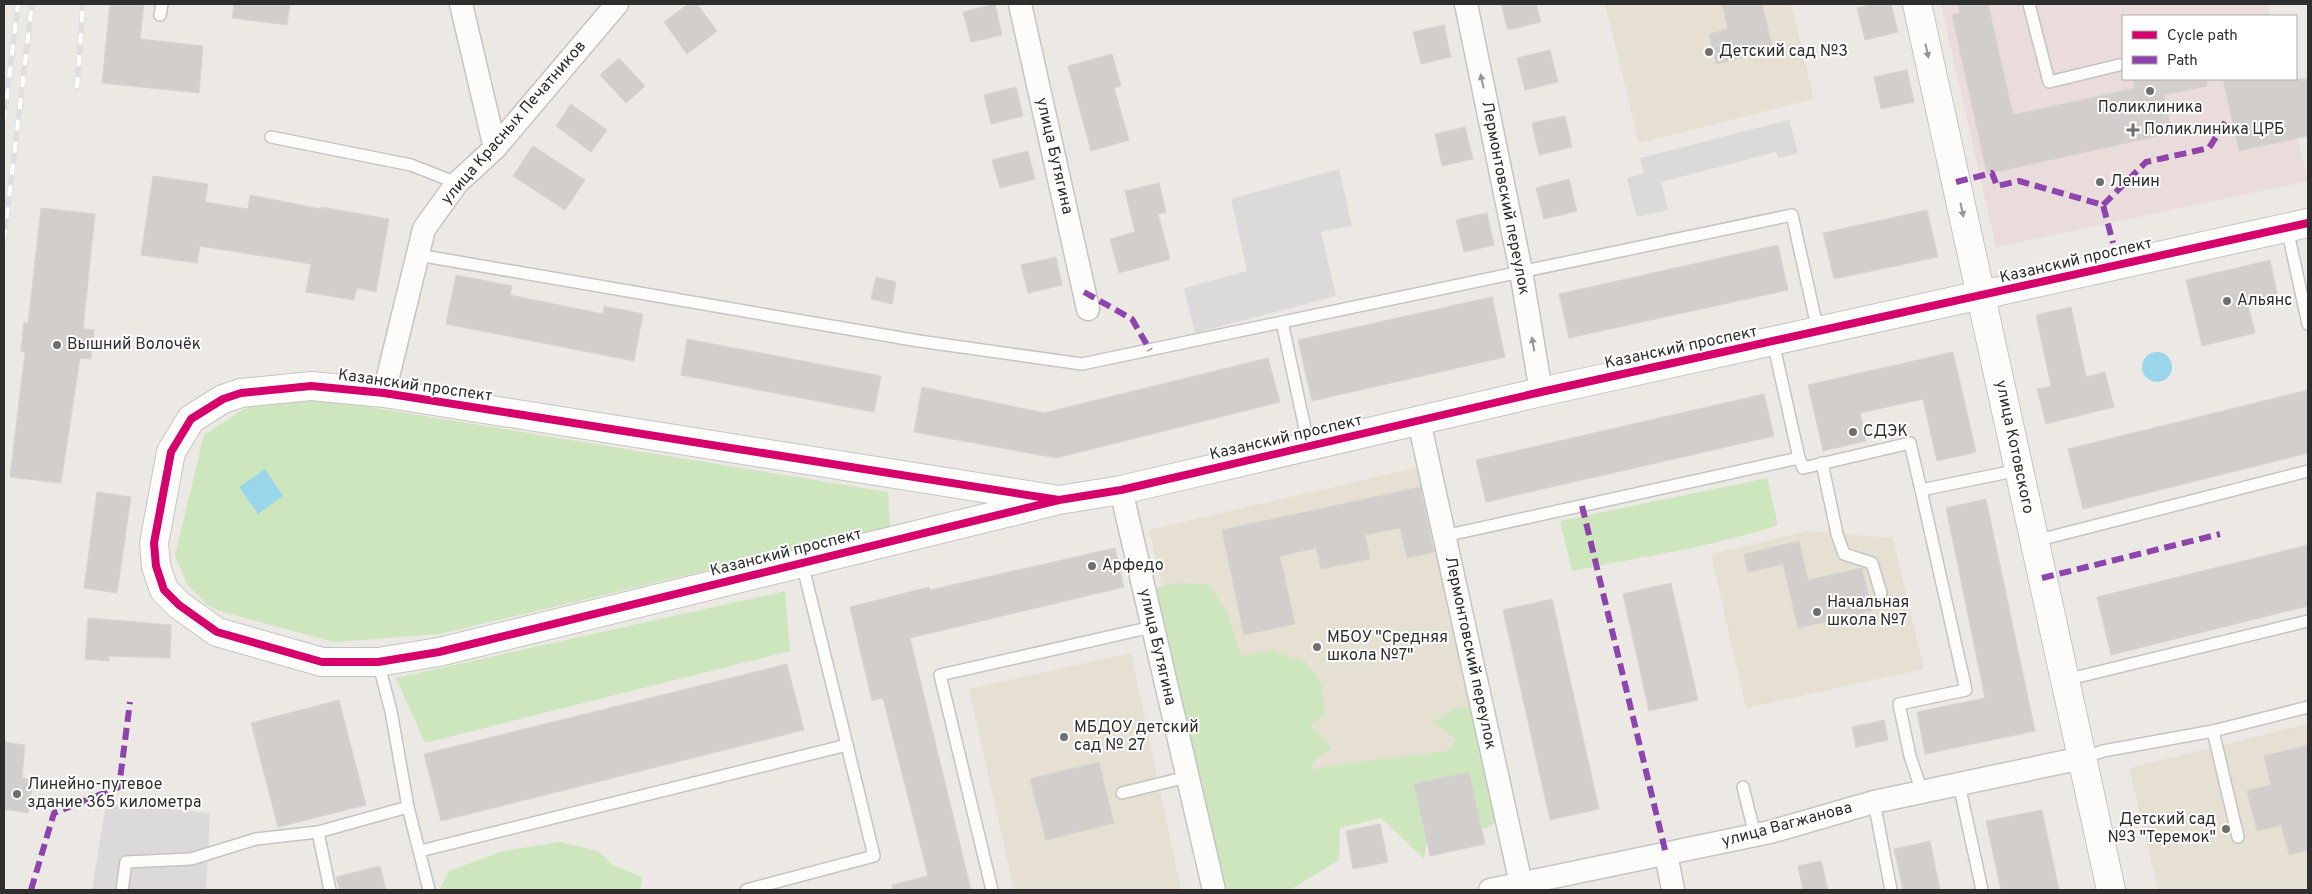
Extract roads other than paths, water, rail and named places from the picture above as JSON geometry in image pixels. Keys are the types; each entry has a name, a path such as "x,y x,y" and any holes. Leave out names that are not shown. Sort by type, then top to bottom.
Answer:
{"street":[{"path":"460,4 495,148"},
{"name":"улица Красных Печатников","path":"384,393 424,229 457,183 495,148 617,4"},
{"name":"улица Бутягина","path":"1020,4 1088,309"},
{"name":"Лермонтовский переулок","path":"1466,4 1521,271 1541,392"},
{"name":"улица Котовского","path":"1917,4 2111,890"},
{"name":"Казанский проспект","path":"1060,500 384,393 310,386 242,393 223,399 191,419 171,452 154,543 156,566 164,590 179,605 216,632 322,662 378,662 438,652 1060,500 1121,490 1541,392 2297,225"},
{"name":"Лермонтовский переулок","path":"1419,421 1521,884"},
{"name":"улица Бутягина","path":"1121,490 1214,890"},
{"name":"улица Вагжанова","path":"1490,890 1755,836 1874,802 2082,758"},
{"path":"1666,854 1673,890"}],"lane":[{"path":"2029,4 2049,82 2119,65"},
{"path":"271,136 410,165 457,183"},
{"path":"418,255 920,341 1082,364 1792,215 1818,331"},
{"path":"2297,225 2308,324"},
{"path":"1282,322 1309,447"},
{"path":"1773,342 1799,458 1803,468 1910,442 1966,690 1899,704 1910,756 1922,792"},
{"path":"1444,536 1799,458"},
{"path":"1822,463 1837,534 1844,554 1872,563 1881,593"},
{"path":"1921,490 2019,470"},
{"path":"2035,542 2308,471"},
{"path":"746,890 874,856 802,563"},
{"path":"2065,680 2308,621"},
{"path":"992,890 940,675 1152,627"},
{"path":"378,662 391,711 408,807 429,890"},
{"path":"2082,758 2103,751 2212,731 2308,707"},
{"path":"2212,731 2238,837"},
{"path":"420,851 847,746"},
{"path":"1122,793 1187,777"},
{"path":"1959,784 1982,890"},
{"path":"1743,787 1755,836"},
{"path":"1874,802 1891,890"},
{"path":"122,890 126,862 191,859 256,839 318,832 408,807"},
{"path":"318,832 330,890"}],"water":[{"path":"2157,352 2168,356 2172,367 2168,378 2157,382 2146,378 2142,367 2146,356"},
{"path":"265,469 283,496 258,514 239,487"}],"railway":[{"path":"4,121 18,4"},
{"path":"4,240 32,4"},
{"path":"77,88 83,4"}],"place":[{"name":"Детский сад №3","path":"1709,52"},
{"name":"Поликлиника","path":"2150,91"},
{"name":"Поликлиника ЦРБ","path":"2133,130"},
{"name":"Ленин","path":"2100,182"},
{"name":"Альянс","path":"2227,301"},
{"name":"Вышний Волочёк","path":"57,345"},
{"name":"СДЭК","path":"1853,432"},
{"name":"Арфедо","path":"1092,566"},
{"name":"Начальная школа №7","path":"1817,612"},
{"name":"МБОУ \"Средняя школа №7\"","path":"1317,647"},
{"name":"МБДОУ детский сад № 27","path":"1064,737"},
{"name":"Линейно-путевое здание 365 километра","path":"17,794"},
{"name":"Детский сад №3 \"Теремок\"","path":"2226,829"}]}
